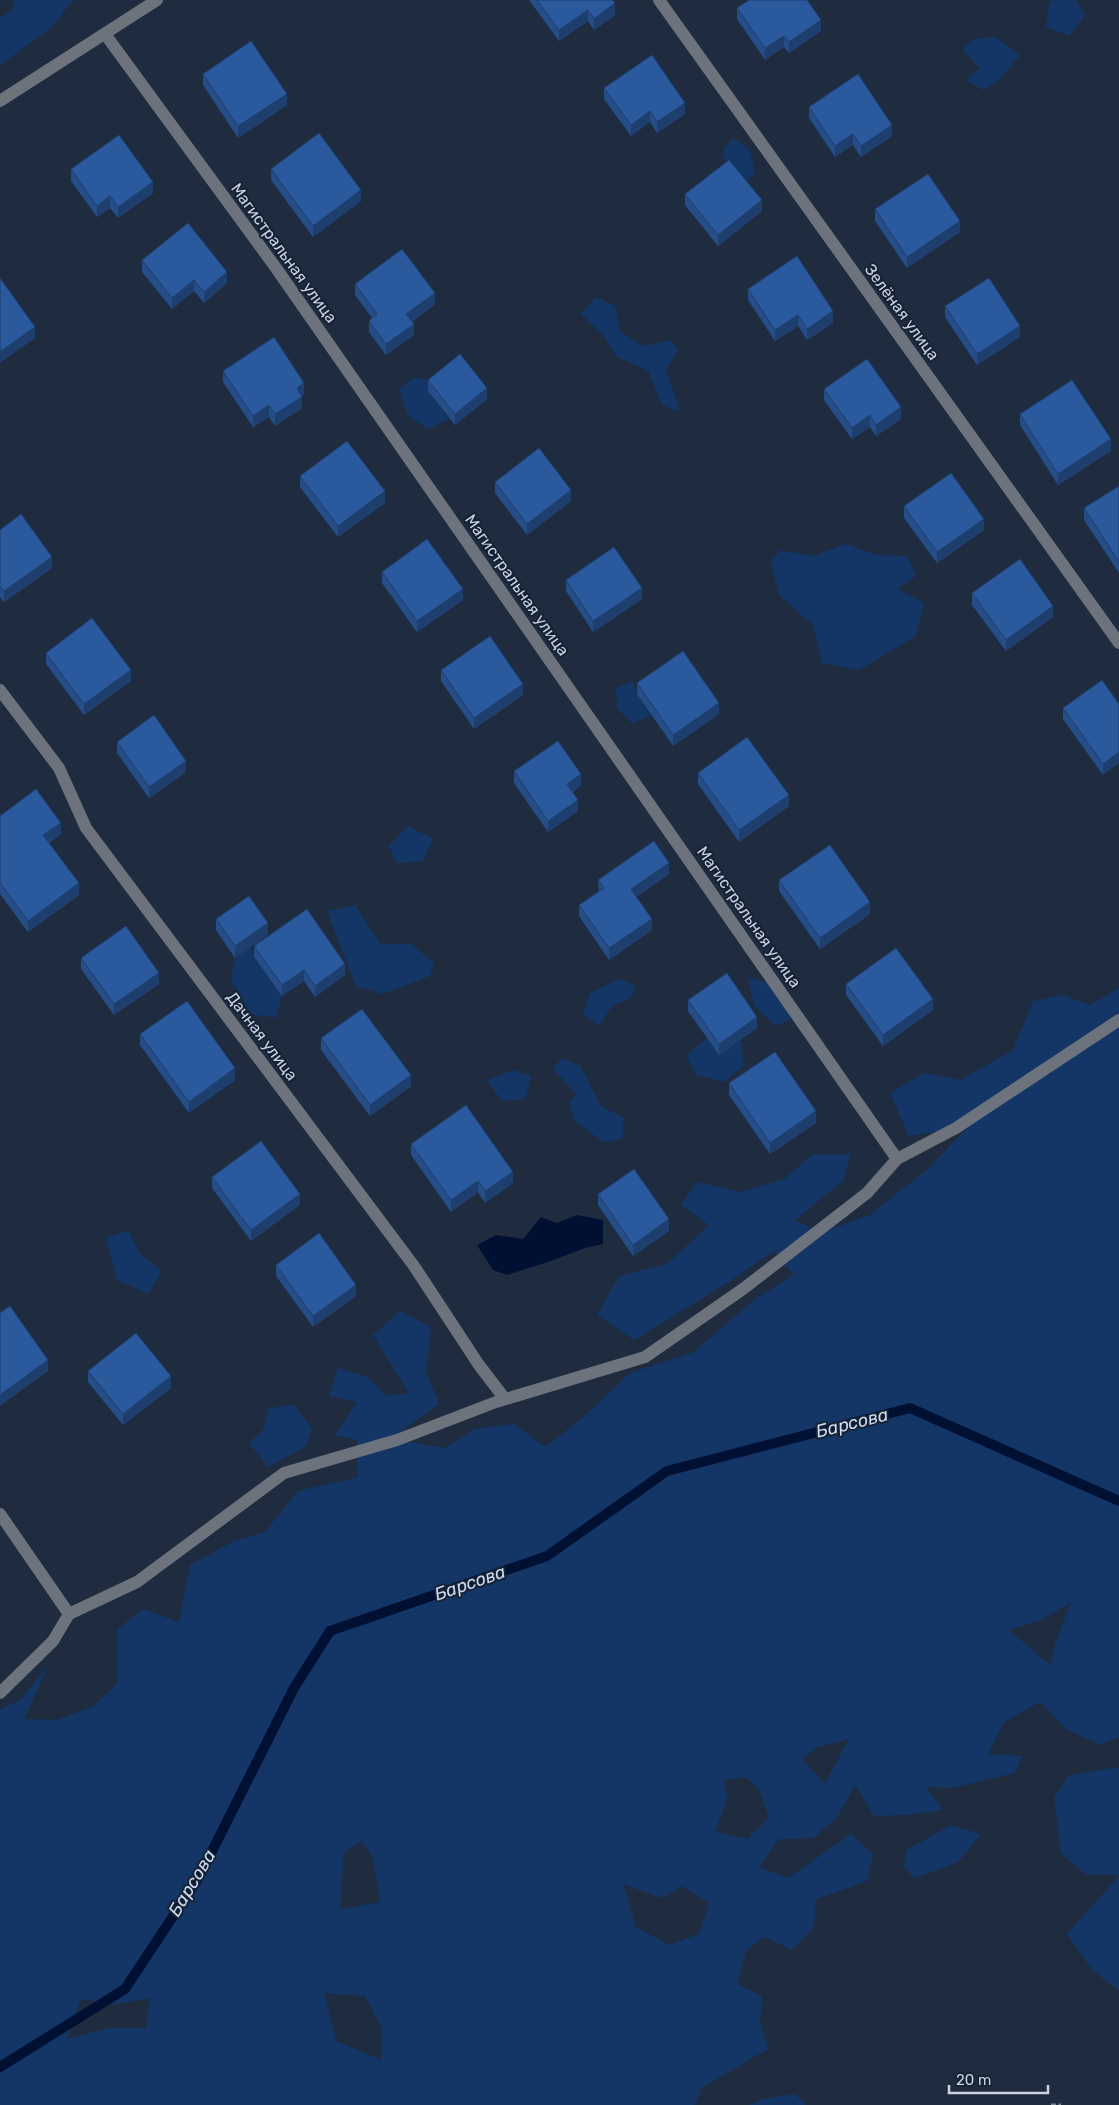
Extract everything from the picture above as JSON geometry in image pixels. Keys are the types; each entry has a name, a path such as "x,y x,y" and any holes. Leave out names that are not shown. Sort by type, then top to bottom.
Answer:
{"street":[{"path":"0,101 157,0"},
{"name":"Зелёная улица","path":"659,0 1119,643"},
{"name":"Магистральная улица","path":"105,34 276,268 897,1159"},
{"name":"Дачная улица","path":"0,690 59,768 86,828 414,1266 479,1365 505,1399"},
{"path":"0,1693 53,1641 70,1614 137,1582 284,1474 398,1440 505,1399 645,1357 743,1290 860,1198 897,1159 956,1128 1119,1020"},
{"path":"0,1514 70,1614"}],"path":[{"path":"1051,2105 1061,2105"}],"shaded area":[{"path":"14,0 73,0 51,28 0,65 0,18 13,9"},
{"path":"1076,0 1085,15 1069,36 1046,27 1049,1"},
{"path":"996,37 1020,56 999,80 983,90 966,80 980,68 963,50 972,39"},
{"path":"733,138 750,150 755,172 742,187 729,171 722,152"},
{"path":"596,297 615,306 620,331 643,346 671,340 678,350 666,370 681,412 662,405 648,371 616,356 603,335 581,314"},
{"path":"415,377 437,383 428,391 449,419 428,429 408,416 399,388"},
{"path":"846,544 878,555 907,556 916,576 897,589 924,603 916,636 859,670 822,663 813,625 779,595 771,562 780,550 812,556"},
{"path":"632,681 637,694 651,716 632,723 617,708 616,688"},
{"path":"408,826 433,839 423,861 397,863 389,846"},
{"path":"355,905 380,944 411,944 434,963 430,976 382,994 356,986 327,911"},
{"path":"250,947 254,957 282,996 276,1018 251,1014 231,980 235,958"},
{"path":"748,978 769,983 792,1019 775,1026 754,1005"},
{"path":"619,979 636,986 631,998 612,1006 599,1026 583,1014 590,993"},
{"path":"1119,988 1119,1737 1100,1745 1066,1729 1040,1702 1004,1722 988,1754 1023,1756 1014,1773 952,1788 926,1787 943,1810 907,1815 874,1816 855,1785 838,1816 814,1838 779,1839 759,1867 788,1878 851,1834 873,1854 867,1881 816,1899 814,1927 792,1950 764,1937 746,1951 737,1984 762,1996 760,2022 768,2049 701,2088 695,2105 0,2105 0,1709 20,1700 48,1666 24,1719 57,1720 94,1706 117,1684 118,1629 143,1609 179,1622 190,1565 234,1541 265,1532 298,1491 358,1477 357,1440 335,1435 357,1402 329,1396 338,1368 367,1377 387,1396 409,1393 373,1335 400,1311 431,1327 426,1372 439,1404 390,1439 445,1448 475,1429 514,1424 545,1447 580,1420 630,1373 694,1352 755,1299 794,1275 774,1251 727,1283 634,1340 597,1315 619,1276 667,1264 709,1225 681,1205 697,1182 741,1192 784,1179 813,1154 851,1154 843,1181 795,1220 821,1233 870,1215 928,1169 968,1127 909,1136 890,1093 924,1073 961,1080 1013,1050 1033,1001 1063,995 1090,1005","holes":["1071,1602 1055,1645 1050,1665 1009,1630 1041,1620","849,1739 825,1784 802,1759 818,1747","746,1777 758,1788 769,1817 748,1839 715,1832 728,1798 724,1780","362,1841 373,1859 380,1902 340,1909 344,1852","623,1884 662,1898 682,1886 709,1903 699,1934 669,1945 636,1927","324,1993 365,1996 381,2027 381,2060 336,2041","150,1998 146,2028 109,2028 67,2039 81,1999 116,2004"]},
{"path":"707,1038 719,1055 741,1040 744,1065 724,1082 697,1075 686,1056"},
{"path":"562,1058 580,1066 601,1106 624,1118 622,1139 604,1142 574,1121 569,1103 576,1094 553,1069"},
{"path":"513,1070 531,1076 525,1099 502,1101 487,1080"},
{"path":"577,1215 603,1220 603,1244 585,1248 507,1275 493,1270 477,1245 496,1235 523,1239 541,1217 557,1223"},
{"path":"128,1230 140,1254 162,1271 148,1294 117,1280 106,1238"},
{"path":"294,1405 312,1429 305,1447 268,1467 249,1443 263,1430 269,1408"},
{"path":"1119,1767 1119,1875 1085,1874 1061,1853 1054,1798 1069,1775"},
{"path":"951,1825 981,1834 958,1862 915,1878 903,1867 907,1850"},
{"path":"1119,1876 1119,1990 1093,1971 1067,1934"},
{"path":"795,2094 806,2105 749,2105 763,2099"}],"building":[{"path":"537,0 612,0 615,3 594,19 588,10 559,30"},
{"path":"749,0 807,0 821,20 789,42 784,36 765,48 737,8"},
{"path":"251,41 287,94 238,126 203,74"},
{"path":"652,55 685,103 657,122 650,111 631,125 604,88"},
{"path":"858,74 892,125 861,146 853,134 835,146 809,107"},
{"path":"319,133 361,190 313,226 271,169"},
{"path":"119,135 153,182 118,207 110,196 97,206 71,169"},
{"path":"729,160 762,200 718,235 685,194"},
{"path":"928,174 960,221 907,257 875,209"},
{"path":"188,223 227,272 204,292 194,280 172,298 142,260"},
{"path":"402,249 435,293 406,314 414,324 386,344 369,321 377,314 355,284"},
{"path":"797,256 833,311 807,329 798,315 775,330 748,289"},
{"path":"0,278 35,327 0,352"},
{"path":"989,278 1020,326 977,354 945,306"},
{"path":"274,337 304,383 297,388 302,397 275,414 269,405 253,416 223,371"},
{"path":"460,354 487,388 455,414 428,380"},
{"path":"867,359 901,407 876,425 870,415 852,428 824,389"},
{"path":"1072,380 1111,439 1058,474 1020,414"},
{"path":"347,441 385,491 338,526 300,476"},
{"path":"539,448 571,490 527,524 495,482"},
{"path":"951,473 984,519 937,552 904,506"},
{"path":"1119,486 1119,562 1084,508"},
{"path":"21,514 52,557 4,591 0,586 0,530"},
{"path":"427,539 463,589 417,621 382,572"},
{"path":"614,547 642,588 593,621 566,580"},
{"path":"1020,559 1053,606 1006,640 972,593"},
{"path":"92,618 131,670 84,704 46,653"},
{"path":"490,636 523,684 474,718 441,670"},
{"path":"683,651 719,703 673,735 637,683"},
{"path":"1102,680 1119,704 1119,752 1103,764 1063,708"},
{"path":"154,715 186,761 149,787 117,742"},
{"path":"747,737 789,795 739,830 698,773"},
{"path":"558,741 581,774 567,784 578,800 548,821 514,771"},
{"path":"36,789 61,823 43,835 79,883 28,921 0,883 0,816"},
{"path":"654,841 669,863 631,889 652,919 609,948 579,905 604,888 598,880"},
{"path":"830,845 870,902 820,938 779,880"},
{"path":"249,896 268,923 235,946 216,919"},
{"path":"307,909 345,964 315,986 304,970 282,985 254,946"},
{"path":"126,926 159,973 114,1004 81,958"},
{"path":"896,948 933,999 883,1035 846,984"},
{"path":"727,973 757,1017 719,1044 688,1000"},
{"path":"187,1001 235,1068 189,1102 140,1034"},
{"path":"362,1009 411,1075 370,1105 321,1038"},
{"path":"775,1052 816,1111 770,1143 729,1083"},
{"path":"466,1105 513,1172 485,1191 478,1181 451,1200 411,1144"},
{"path":"261,1141 300,1194 251,1230 212,1177"},
{"path":"634,1169 669,1219 633,1245 598,1194"},
{"path":"319,1233 356,1285 313,1316 276,1265"},
{"path":"10,1306 48,1360 0,1395 0,1313"},
{"path":"136,1333 171,1376 123,1414 88,1371"}],"waterway":[{"name":"Барсова","path":"0,2067 125,1989 199,1877 294,1688 330,1631 547,1556 667,1471 910,1408 1119,1501"}]}
